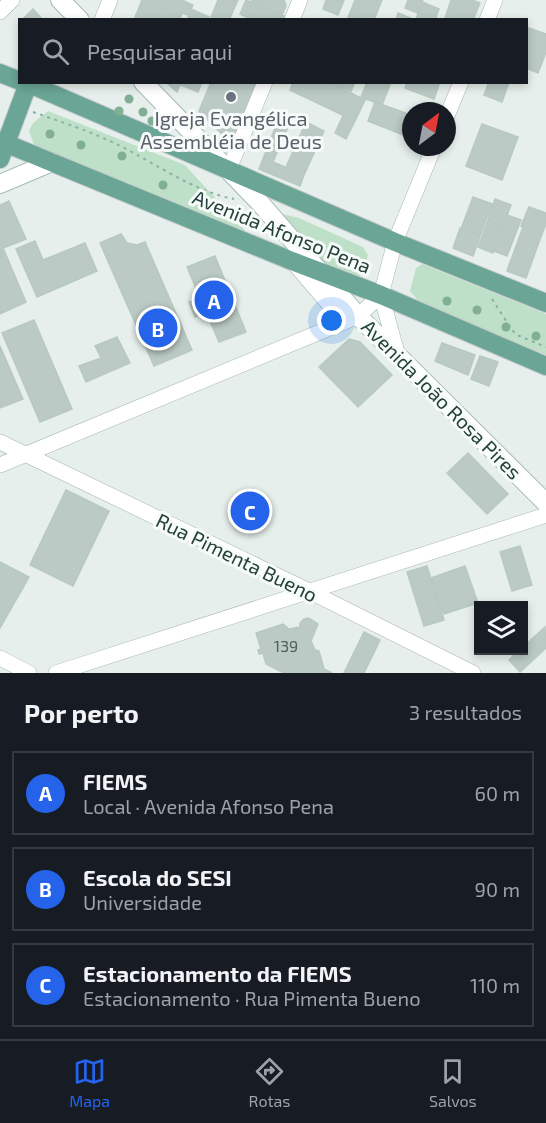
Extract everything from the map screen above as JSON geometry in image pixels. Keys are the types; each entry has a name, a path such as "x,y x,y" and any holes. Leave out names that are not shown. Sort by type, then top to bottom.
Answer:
{"main road":[{"name":"Avenida Afonso Pena","path":"0,73 18,80"},
{"path":"2,148 23,84"},
{"name":"Avenida Afonso Pena","path":"29,84 395,242 546,303"},
{"name":"Avenida Afonso Pena","path":"2,148 52,162 321,273 381,295 546,366"}],"street":[{"path":"0,12 12,0"},
{"path":"60,0 78,18"},
{"path":"103,18 110,0"},
{"path":"293,18 300,0"},
{"path":"488,18 495,0"},
{"name":"Avenida João Rosa Pires","path":"145,84 229,170 321,273 351,319 398,356 546,503"},
{"path":"229,170 265,84"},
{"path":"453,102 460,84"},
{"path":"398,356 381,295 395,242 430,156"},
{"path":"0,184 52,162"},
{"path":"292,261 351,319"},
{"path":"0,465 351,319 381,295"},
{"name":"Rua Pimenta Bueno","path":"0,442 473,673"},
{"path":"56,673 546,515"},
{"path":"0,658 29,673"}],"green space":[{"path":"48,111 185,165 250,236 38,151 29,131 33,123"},
{"path":"278,213 299,218 363,247 368,255 363,274 357,277 325,264"},
{"path":"422,264 546,314 546,355 421,304 410,291 416,268"}],"building":[{"path":"142,0 167,0 160,18 135,18"},
{"path":"167,0 182,0 193,5 188,15 182,13 181,18 160,18"},
{"path":"218,0 238,0 230,18 211,18"},
{"path":"246,0 284,16 283,18 249,18 240,14"},
{"path":"252,0 284,0 286,6 282,15 251,2"},
{"path":"326,0 344,0 338,15 323,9"},
{"path":"355,0 382,0 375,18 348,18"},
{"path":"408,0 423,0 418,13 405,8"},
{"path":"451,0 472,0 480,3 474,18 445,18"},
{"path":"422,2 439,9 436,18 416,18"},
{"path":"33,9 41,18 24,18"},
{"path":"191,9 209,17 209,18 188,18"},
{"path":"398,13 410,18 397,18"},
{"path":"528,28 546,34 546,52 538,73 528,69"},
{"path":"168,84 180,84 177,92"},
{"path":"181,84 201,84 198,92"},
{"name":"Igreja Evangélica Assembléia de Deus","path":"210,84 262,84 238,137 230,138 223,135 199,111"},
{"path":"292,84 333,84 365,100 355,121 290,90"},
{"path":"336,84 354,84 351,91"},
{"path":"366,84 390,84 382,105 361,97"},
{"path":"406,84 439,84 434,99 405,88"},
{"path":"488,84 508,84 502,102 484,95"},
{"path":"375,102 402,112 402,134 368,121"},
{"path":"343,116 355,121 346,139 335,133"},
{"path":"306,122 324,131 304,175 286,167"},
{"path":"277,123 288,127 273,162 304,175 300,186 259,169"},
{"path":"482,124 518,137 502,180 466,166"},
{"path":"473,197 492,204 480,236 461,229"},
{"path":"495,199 511,205 503,226 488,220"},
{"path":"9,201 26,239 3,248 26,302 0,314 0,205"},
{"path":"529,207 546,213 546,224 542,234 521,226"},
{"path":"507,215 521,220 514,238 500,233"},
{"path":"488,220 503,226 493,253 478,247"},
{"path":"523,227 542,234 526,278 507,271"},
{"path":"460,228 480,236 473,256 453,248"},
{"path":"500,233 514,238 507,256 494,251"},
{"path":"121,234 127,243 137,245 145,242 192,350 154,366 100,243"},
{"path":"35,241 43,260 85,243 97,271 37,297 16,249"},
{"path":"215,256 246,332 219,342 206,312 195,317 189,302 200,298 187,267"},
{"path":"34,320 72,409 40,422 2,333"},
{"path":"117,337 130,363 86,382 79,366 101,358 95,346"},
{"path":"349,339 360,342 392,375 358,407 319,367"},
{"path":"442,343 475,355 468,375 435,361"},
{"path":"0,346 23,399 0,408"},
{"path":"480,356 498,362 489,386 471,379"},
{"path":"468,453 508,494 487,514 447,473"},
{"path":"66,490 109,511 73,586 30,565"},
{"path":"520,546 532,585 512,591 500,552"},
{"path":"0,562 29,577 0,628"},
{"path":"427,566 444,620 424,626 407,572"},
{"path":"465,566 477,601 474,601 474,604 444,614 431,578"},
{"path":"309,618 318,624 311,641 315,650 319,651 324,669 332,673 284,673 266,664 263,653 259,654 258,650 261,649 256,633 283,624 289,629 300,627 304,619"},
{"path":"545,627 546,648 520,672 509,660 514,655 528,655 528,642"},
{"path":"364,632 380,640 364,673 344,673"}],"place":[{"name":"Igreja Evangélica Assembléia de Deus","path":"231,97"},
{"name":"FIEMS","path":"214,300"},
{"name":"Escola do SESI","path":"158,328"},
{"name":"Estacionamento da FIEMS","path":"250,511"}]}
